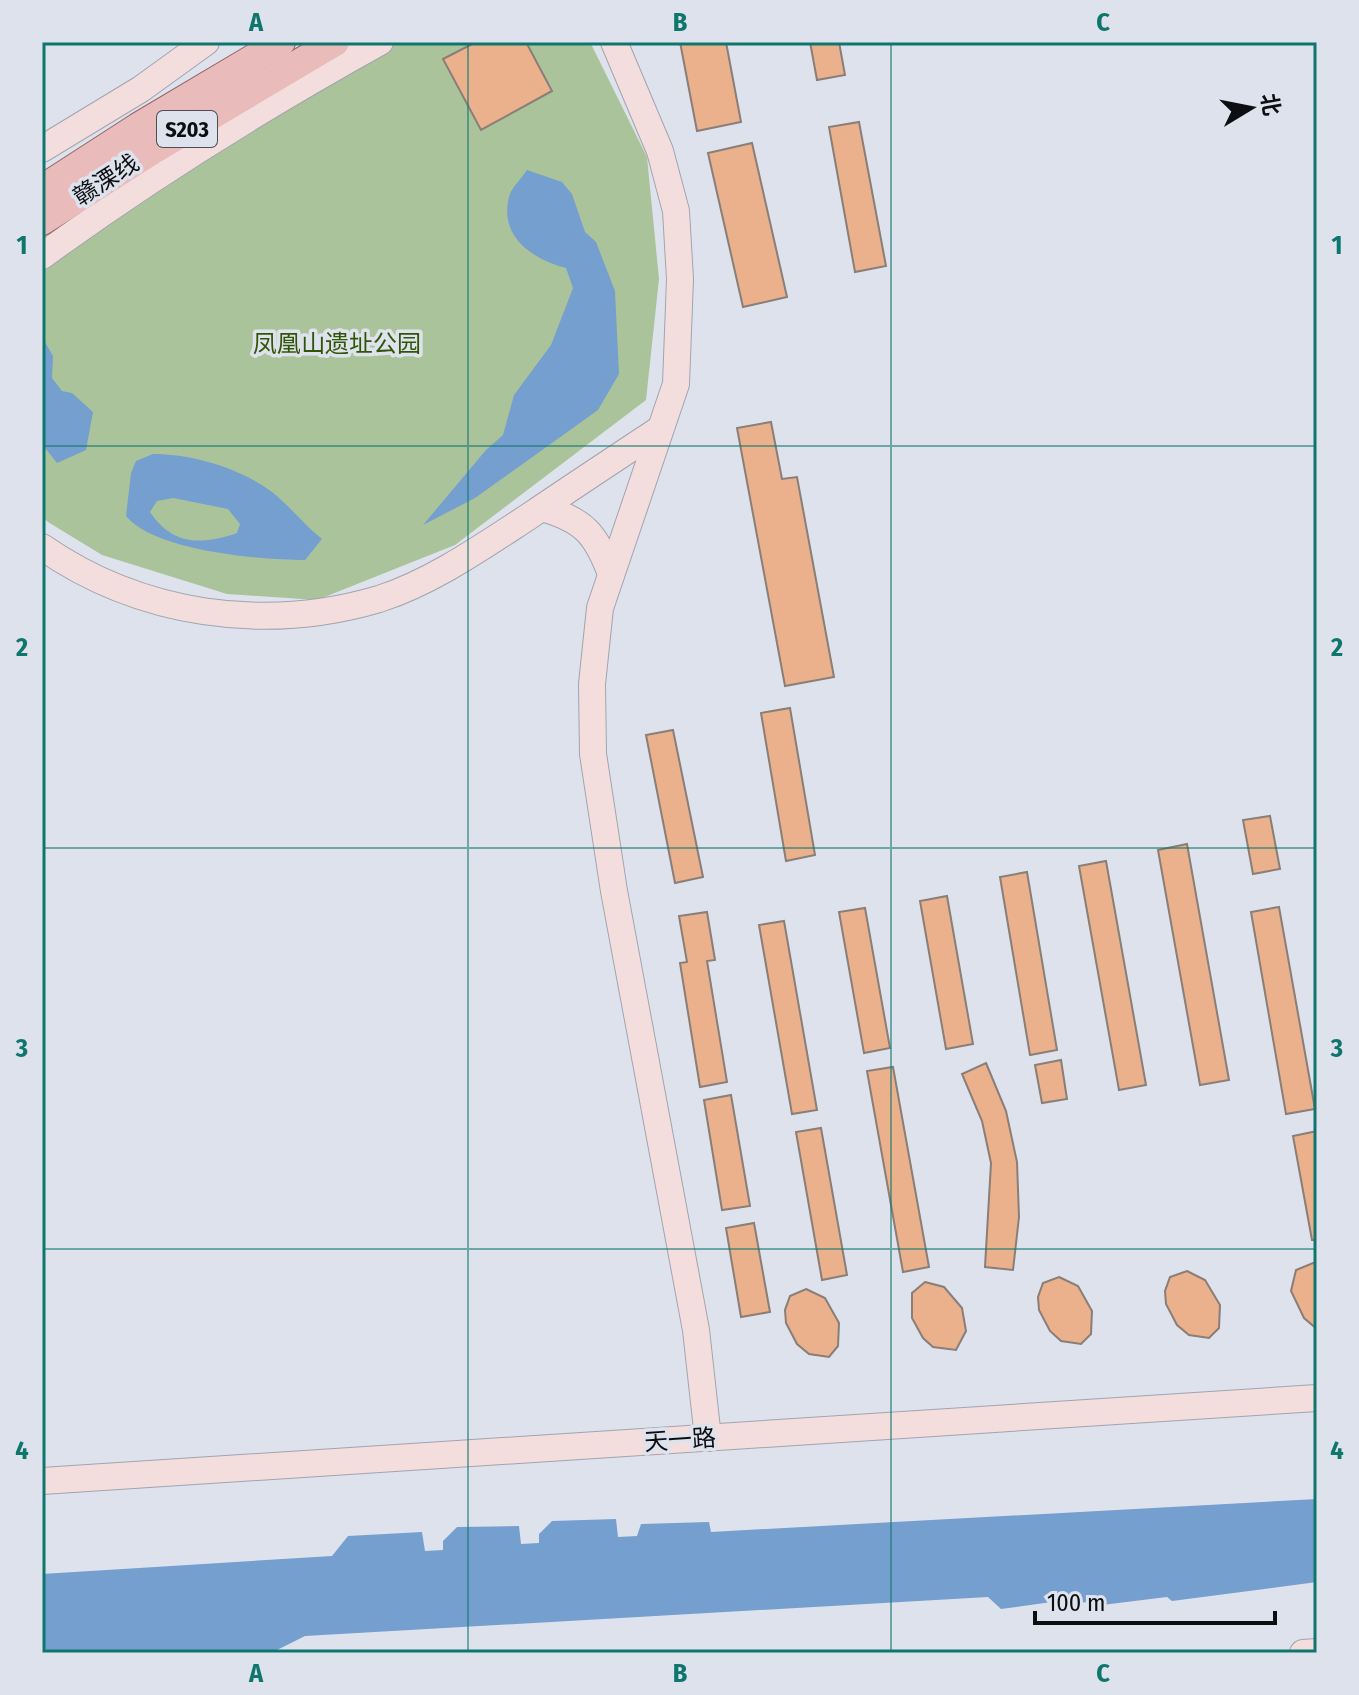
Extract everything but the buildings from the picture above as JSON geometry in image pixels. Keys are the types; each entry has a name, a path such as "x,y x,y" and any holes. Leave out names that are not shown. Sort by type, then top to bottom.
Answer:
{"main road":[{"name":"赣溧线","path":"42,189 138,127 281,42"},
{"name":"赣溧线","path":"42,221 153,150 335,42"}],"street":[{"path":"42,149 141,89 206,42"},
{"path":"42,256 123,198 297,88 380,42"},
{"path":"614,42 660,151 676,211 680,279 676,384 600,608 592,684 593,754 614,891 696,1330 708,1438"},
{"path":"42,547 88,576 125,592 179,608 230,616 287,614 379,599 436,573 542,508 660,429"},
{"path":"542,508 566,515 584,527 599,543 611,574"},
{"name":"天一路","path":"42,1481 1317,1398"},
{"path":"1303,1653 1317,1652"}],"green space":[{"name":"凤凰山遗址公园","path":"394,42 590,42 647,157 659,279 646,400 455,545 317,600 227,594 102,555 48,522 42,517 42,257"}],"water":[{"path":"527,170 562,182 572,194 585,232 596,242 615,291 619,374 598,410 475,498 423,525 486,450 503,435 514,395 551,345 573,288 566,268 530,252 514,235 509,224 507,211 510,194"},
{"path":"42,342 53,356 52,378 62,391 72,393 93,412 86,450 57,463 42,444"},
{"path":"153,454 168,455 231,469 272,492 322,539 305,560 236,555 160,538 140,528 126,516 131,473 136,461","holes":["173,498 228,509 240,524 237,533 200,541 178,537 150,512 157,501"]},
{"path":"1317,1499 1317,1582 1172,1601 1167,1597 1102,1605 1097,1601 1070,1604 1066,1600 1001,1609 988,1597 305,1636 271,1653 42,1653 42,1574 332,1556 348,1536 422,1532 425,1551 443,1550 443,1541 457,1527 519,1526 521,1544 539,1543 539,1534 552,1521 616,1519 618,1537 637,1536 641,1524 709,1522 711,1532"}]}
